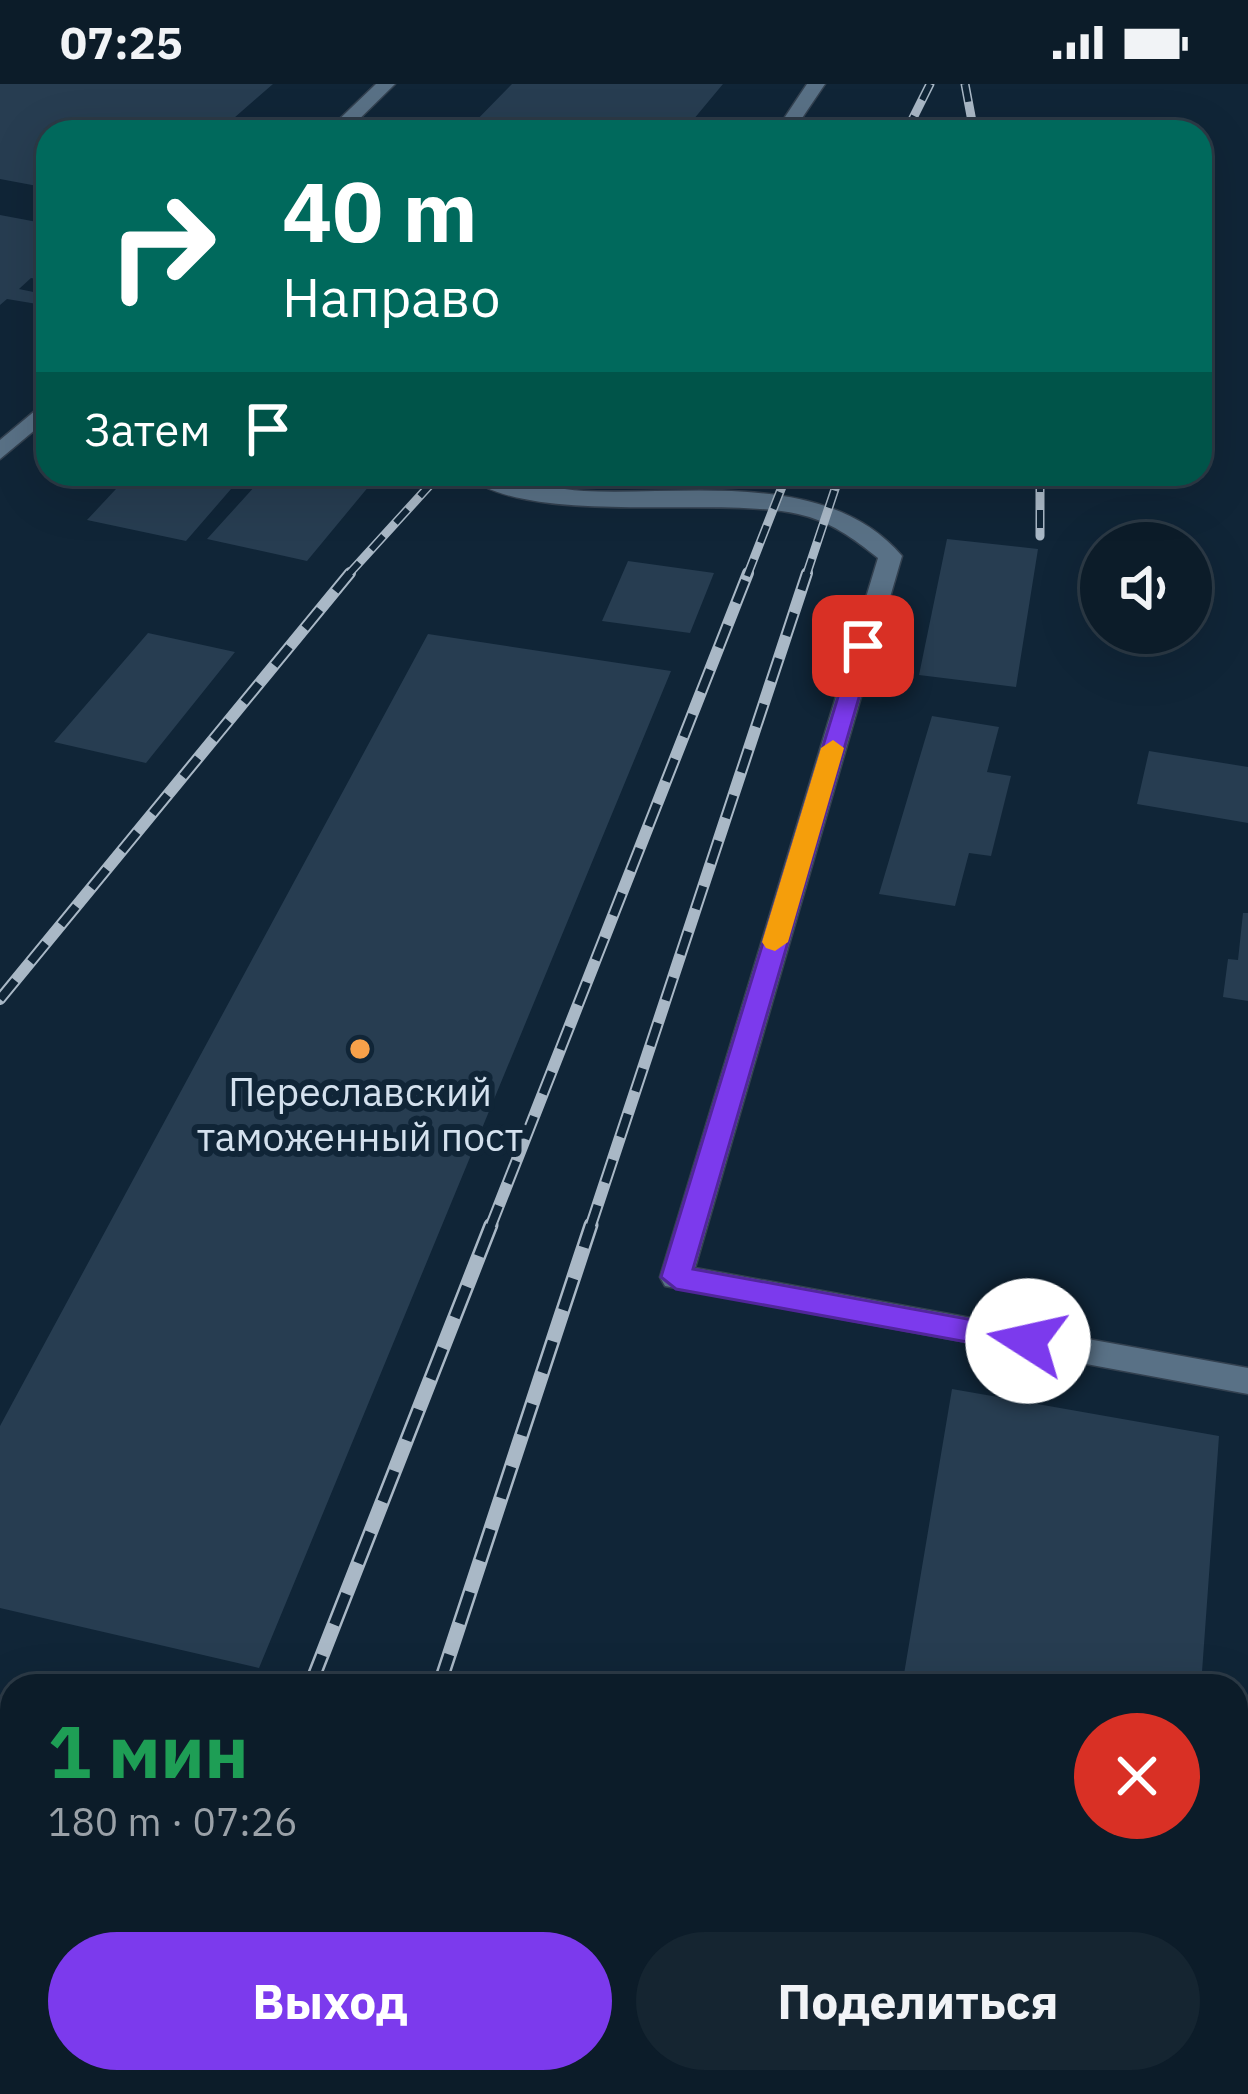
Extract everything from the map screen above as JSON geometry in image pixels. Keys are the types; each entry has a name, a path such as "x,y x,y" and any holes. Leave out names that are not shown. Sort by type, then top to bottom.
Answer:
{"street":[{"path":"348,120 386,84"},
{"path":"794,117 816,84"},
{"path":"0,452 36,418"},
{"path":"499,486 513,493 574,502 772,503 827,513 870,533 890,556 676,1277 1248,1382"}],"building":[{"path":"0,84 273,84 232,120 36,120 36,186 0,179"},
{"path":"512,84 723,84 693,120 477,120"},
{"path":"0,215 36,222 36,279 19,289 36,293 36,304 7,299 0,305"},
{"path":"119,486 234,486 186,541 87,520"},
{"path":"255,486 369,486 307,561 207,539"},
{"path":"947,539 1038,549 1016,687 919,675"},
{"path":"628,561 714,573 690,633 602,621"},
{"path":"148,633 235,652 146,763 54,742"},
{"name":"Переславский таможенный пост","path":"428,634 671,671 259,1668 0,1608 0,1426"},
{"path":"932,716 999,727 987,772 1011,776 991,856 969,853 955,906 879,894"},
{"path":"1149,751 1248,767 1248,823 1137,804"},
{"path":"1243,913 1248,913 1248,1001 1223,997 1228,959 1238,960"},
{"path":"952,1389 1219,1436 1202,1674 904,1674"}],"railway":[{"path":"912,120 930,84"},
{"path":"965,84 972,120"},
{"path":"347,576 429,486"},
{"path":"747,576 782,486"},
{"path":"807,573 836,486"},
{"path":"1040,486 1040,536"},
{"path":"0,999 350,573"},
{"path":"490,1228 748,573"},
{"path":"590,1228 807,573"},
{"path":"315,1674 491,1225"},
{"path":"443,1674 591,1225"}],"slow traffic":[{"path":"775,942 833,748"}],"place":[{"name":"Переславский таможенный пост","path":"360,1049"}],"route":[{"path":"863,646 676,1277 1028,1341"}]}
